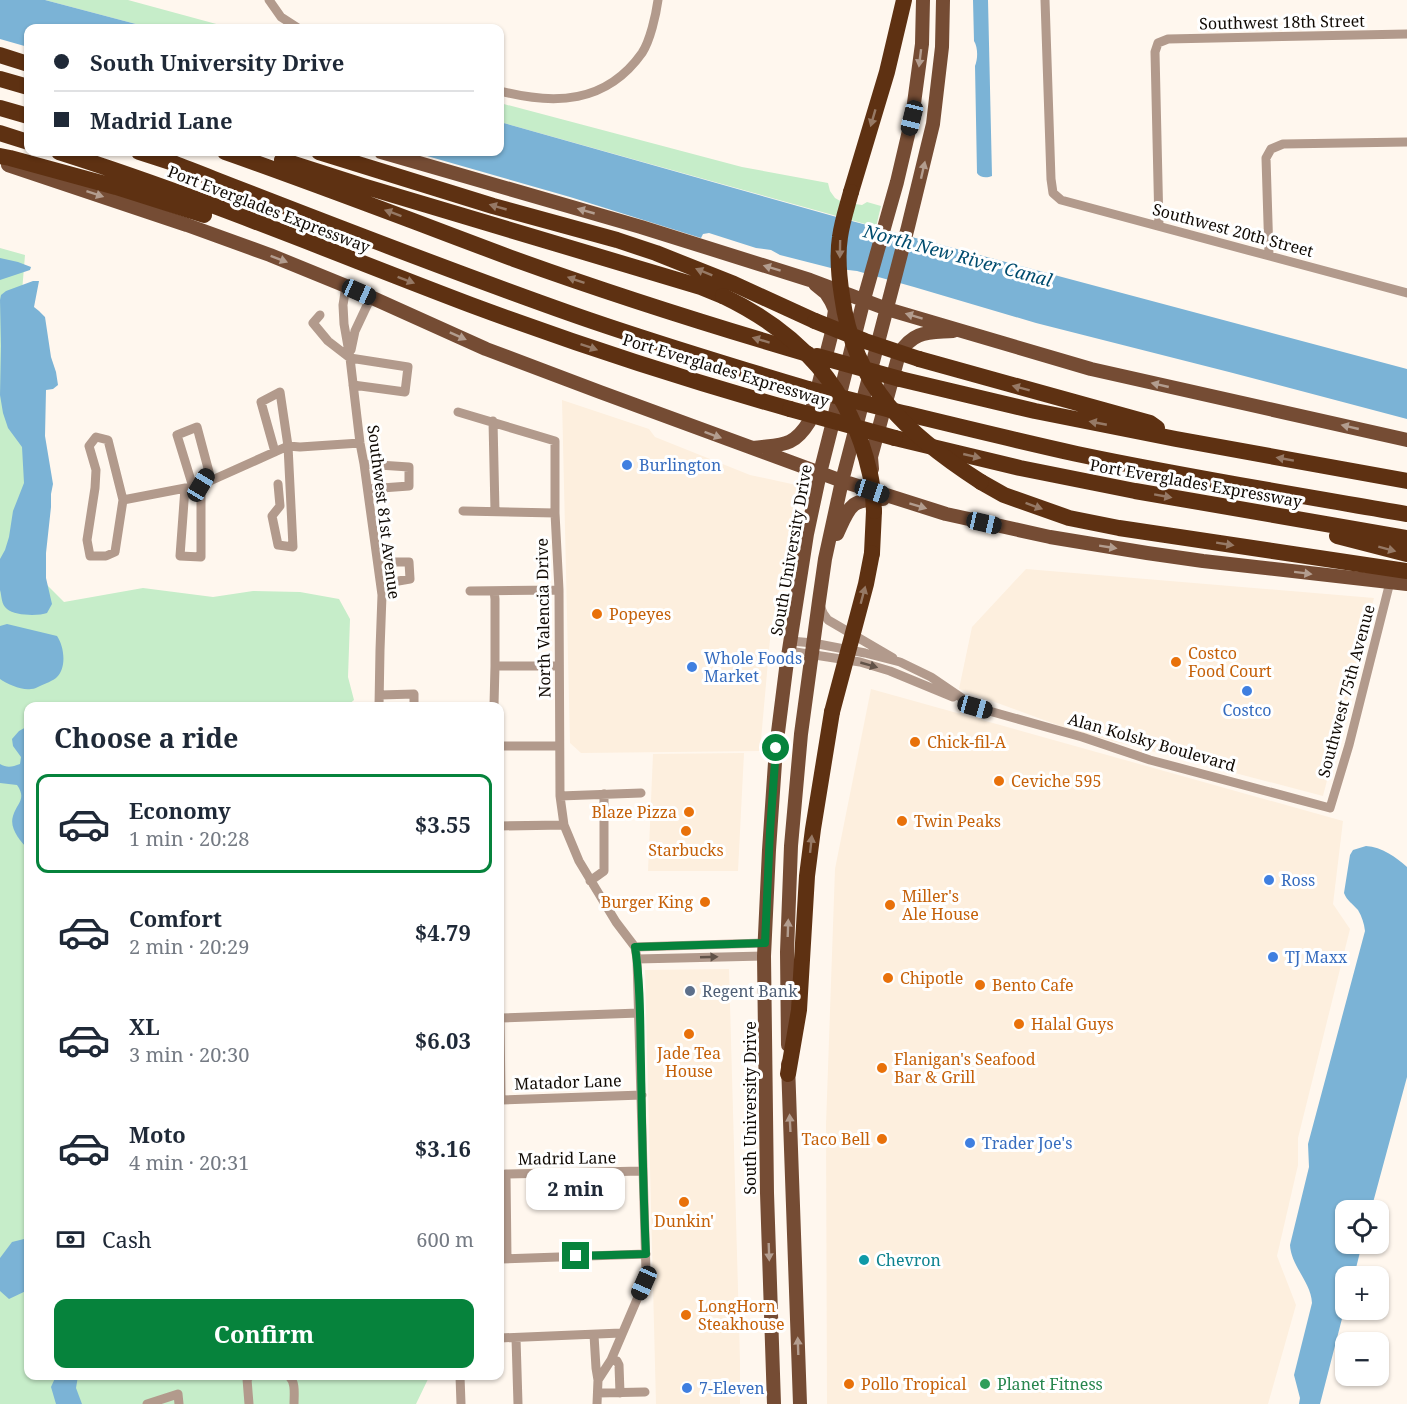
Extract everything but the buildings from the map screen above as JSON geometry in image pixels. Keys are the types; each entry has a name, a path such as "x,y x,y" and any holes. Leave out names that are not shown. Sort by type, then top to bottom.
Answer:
{"highway":[{"path":"904,0 840,238 839,276 850,337 877,391 896,414 920,439 981,482 1004,495 1070,518 1119,528 1407,571"},
{"path":"0,53 24,62"},
{"path":"0,79 24,86"},
{"path":"0,108 24,115"},
{"path":"0,133 24,141"},
{"path":"0,156 116,187 351,259"},
{"name":"Port Everglades Expressway","path":"70,156 234,213 474,306 721,390 895,438 1077,480 1407,538"},
{"path":"151,156 372,241 571,314 808,389 1078,454 1407,514"},
{"path":"236,156 599,288 733,331 900,379 1035,411 1407,481"},
{"path":"269,156 701,287 723,296 777,327 804,350 826,375 841,399 854,424 870,476 874,511 872,553 832,712 813,829 807,876 799,1010 788,1074"},
{"path":"332,156 493,206 617,240 734,284 865,341 919,359 1150,423 1176,439"},
{"path":"1229,508 1407,554"}],"main road":[{"name":"South University Drive","path":"774,1404 766,1187 764,949 773,777 778,727 804,549 820,473 912,118 922,44 923,0"},
{"path":"800,1404 788,1074 787,952 790,846 796,787 825,559 842,481 933,124 942,47 943,0"},
{"path":"0,53 24,56"},
{"path":"395,156 641,227 810,280 887,309 1091,369 1407,440"},
{"path":"0,163 270,255 346,286 486,349 750,448 842,481 946,514 1050,537 1203,561 1407,584"},
{"path":"750,448 783,444 795,440 809,422 831,336 835,310 826,293 810,280"},
{"path":"894,498 874,475 871,457 899,354 910,339 917,335 961,331"},
{"path":"825,559 850,508 863,500 894,498"}],"street":[{"path":"269,0 281,17 292,24"},
{"path":"504,92 523,97 561,100 597,92 622,76 643,52 655,19 658,0"},
{"name":"Southwest 20th Street","path":"1045,0 1053,194 1061,200 1407,293"},
{"name":"Southwest 18th Street","path":"1159,226 1155,52 1158,43 1168,39 1407,34"},
{"path":"1269,255 1266,158 1271,149 1283,144 1407,142"},
{"name":"Southwest 81st Avenue","path":"346,286 343,305 344,324 382,596 379,702"},
{"name":"Southwest 81st Avenue","path":"350,358 355,331 371,297"},
{"path":"320,315 313,323 327,341 350,358 408,367 405,392 353,385"},
{"path":"274,452 261,402 280,392 288,446 293,547 278,545 272,516 280,506 278,484"},
{"path":"458,411 494,421 495,511"},
{"name":"North Valencia Drive","path":"494,421 555,441 555,513 559,590 560,796 564,825 579,861 590,880 616,922 635,947 637,960 646,1272 644,1283 611,1360 598,1380"},
{"path":"193,487 177,435 197,427 209,472 193,487 180,556 201,557 193,487"},
{"path":"96,437 108,440 123,500 115,552 106,556 90,556 87,540 96,470 89,446 96,437"},
{"path":"123,500 193,487 288,446 360,443"},
{"path":"364,464 409,467 409,486 368,489"},
{"path":"463,512 555,513"},
{"path":"378,562 409,562 411,579 381,584"},
{"name":"Southwest 75th Avenue","path":"1330,808 1349,745 1390,582"},
{"path":"470,591 559,590"},
{"path":"494,591 494,702"},
{"path":"819,601 828,620 900,662"},
{"name":"Alan Kolsky Boulevard","path":"790,646 865,653 900,662 931,677 975,707 1082,737 1150,760 1330,808"},
{"name":"Alan Kolsky Boulevard","path":"812,649 890,671 967,702"},
{"path":"495,666 559,666"},
{"path":"380,695 414,694 414,702"},
{"path":"504,746 559,746"},
{"path":"560,796 641,793"},
{"path":"590,880 604,871 604,794"},
{"path":"504,826 564,825"},
{"path":"635,947 764,949"},
{"path":"637,960 764,949"},
{"name":"Matador Lane","path":"504,1017 639,1013"},
{"name":"Matador Lane","path":"504,1100 642,1095"},
{"name":"Madrid Lane","path":"504,1231 506,1174 642,1171"},
{"name":"Madrid Lane","path":"504,1259 646,1254"},
{"path":"504,1338 621,1334"},
{"path":"594,1335 598,1380 597,1404"},
{"path":"516,1338 519,1404"},
{"path":"611,1360 617,1361 619,1365 620,1393"},
{"path":"247,1380 249,1404"},
{"path":"292,1380 294,1404"},
{"path":"460,1380 461,1404"},
{"path":"597,1393 645,1392"},
{"path":"147,1404 178,1394 179,1404"}],"shaded area":[{"path":"562,400 649,429 655,437 750,475 801,486 771,628 760,751 581,753 570,743"},
{"path":"1026,569 1374,598 1323,796 1071,730 959,689 972,627"},
{"path":"871,689 1343,821 1333,904 1350,929 1298,1138 1298,1165 1277,1256 1296,1305 1268,1404 827,1404 826,1125 835,869"},
{"path":"744,753 738,871 648,871 653,754"},
{"path":"729,969 740,1404 656,1404 645,970"}],"green space":[{"path":"45,0 128,0 216,24 136,24"},
{"path":"504,104 742,167 828,183 835,198 842,202 862,205 867,202 881,206 876,227 504,123"},
{"path":"0,248 25,255 21,304 38,576 64,602 143,588 213,597 253,591 300,592 339,599 350,619 348,677 354,700 352,702 24,702 24,1380 427,1380 416,1404 0,1404"}],"water":[{"path":"0,0 45,0 136,24 24,24 24,46 0,39"},
{"path":"973,0 988,0 992,176 986,177 977,173 975,66 977,53 974,41"},
{"name":"North New River Canal","path":"504,123 833,216 1407,369 1407,419 1036,323 857,271 831,268 780,255 771,250 756,248 709,233 703,234 701,238 427,156 504,156"},
{"path":"0,258 31,267 30,270 0,280"},
{"path":"39,281 34,307 45,317 58,385 46,390 45,436 53,484 46,553 46,578 52,604 47,613 33,615 15,613 7,609 0,590 0,559 9,537 13,511 24,483 22,447 8,428 0,395 0,300 1,295 6,291"},
{"path":"7,624 57,636 61,645 63,662 57,677 36,688 28,689 15,687 0,679 0,626"},
{"path":"24,728 24,844 14,830 12,821 21,798 20,790 17,785 0,783 0,764 10,767 20,764 21,757 13,746 12,739"},
{"path":"1366,846 1378,848 1407,867 1407,1077 1374,1200 1335,1200 1335,1254 1360,1254 1356,1266 1335,1266 1335,1320 1342,1320 1339,1332 1335,1332 1335,1346 1320,1404 1299,1404 1300,1398 1294,1375 1312,1303 1311,1295 1291,1253 1290,1245 1309,1167 1308,1144 1365,931 1358,910 1344,893 1350,855 1353,850"},
{"path":"24,1239 24,1292 9,1299 0,1291 0,1258 12,1242"},
{"path":"54,1380 77,1380 76,1388 82,1404 56,1404 51,1387"}],"place":[{"name":"Burlington","path":"627,465"},
{"name":"Popeyes","path":"597,614"},
{"name":"Costco Food Court","path":"1176,662"},
{"name":"Whole Foods Market","path":"692,667"},
{"name":"Costco","path":"1247,691"},
{"name":"Chick-fil-A","path":"915,742"},
{"name":"Ceviche 595","path":"999,781"},
{"name":"Blaze Pizza","path":"689,812"},
{"name":"Twin Peaks","path":"902,821"},
{"name":"Starbucks","path":"686,831"},
{"name":"Ross","path":"1269,880"},
{"name":"Burger King","path":"705,902"},
{"name":"Miller's Ale House","path":"890,905"},
{"name":"TJ Maxx","path":"1273,957"},
{"name":"Chipotle","path":"888,978"},
{"name":"Bento Cafe","path":"980,985"},
{"name":"Regent Bank","path":"690,991"},
{"name":"Halal Guys","path":"1019,1024"},
{"name":"Jade Tea House","path":"689,1034"},
{"name":"Flanigan's Seafood Bar & Grill","path":"882,1068"},
{"name":"Taco Bell","path":"882,1139"},
{"name":"Trader Joe's","path":"970,1143"},
{"name":"Dunkin'","path":"684,1202"},
{"name":"Chevron","path":"864,1260"},
{"name":"LongHorn Steakhouse","path":"686,1315"},
{"name":"Pollo Tropical","path":"849,1384"},
{"name":"Planet Fitness","path":"985,1384"},
{"name":"7-Eleven","path":"687,1388"}],"route":[{"path":"576,1256 646,1254 635,947 765,943 776,748"}]}
